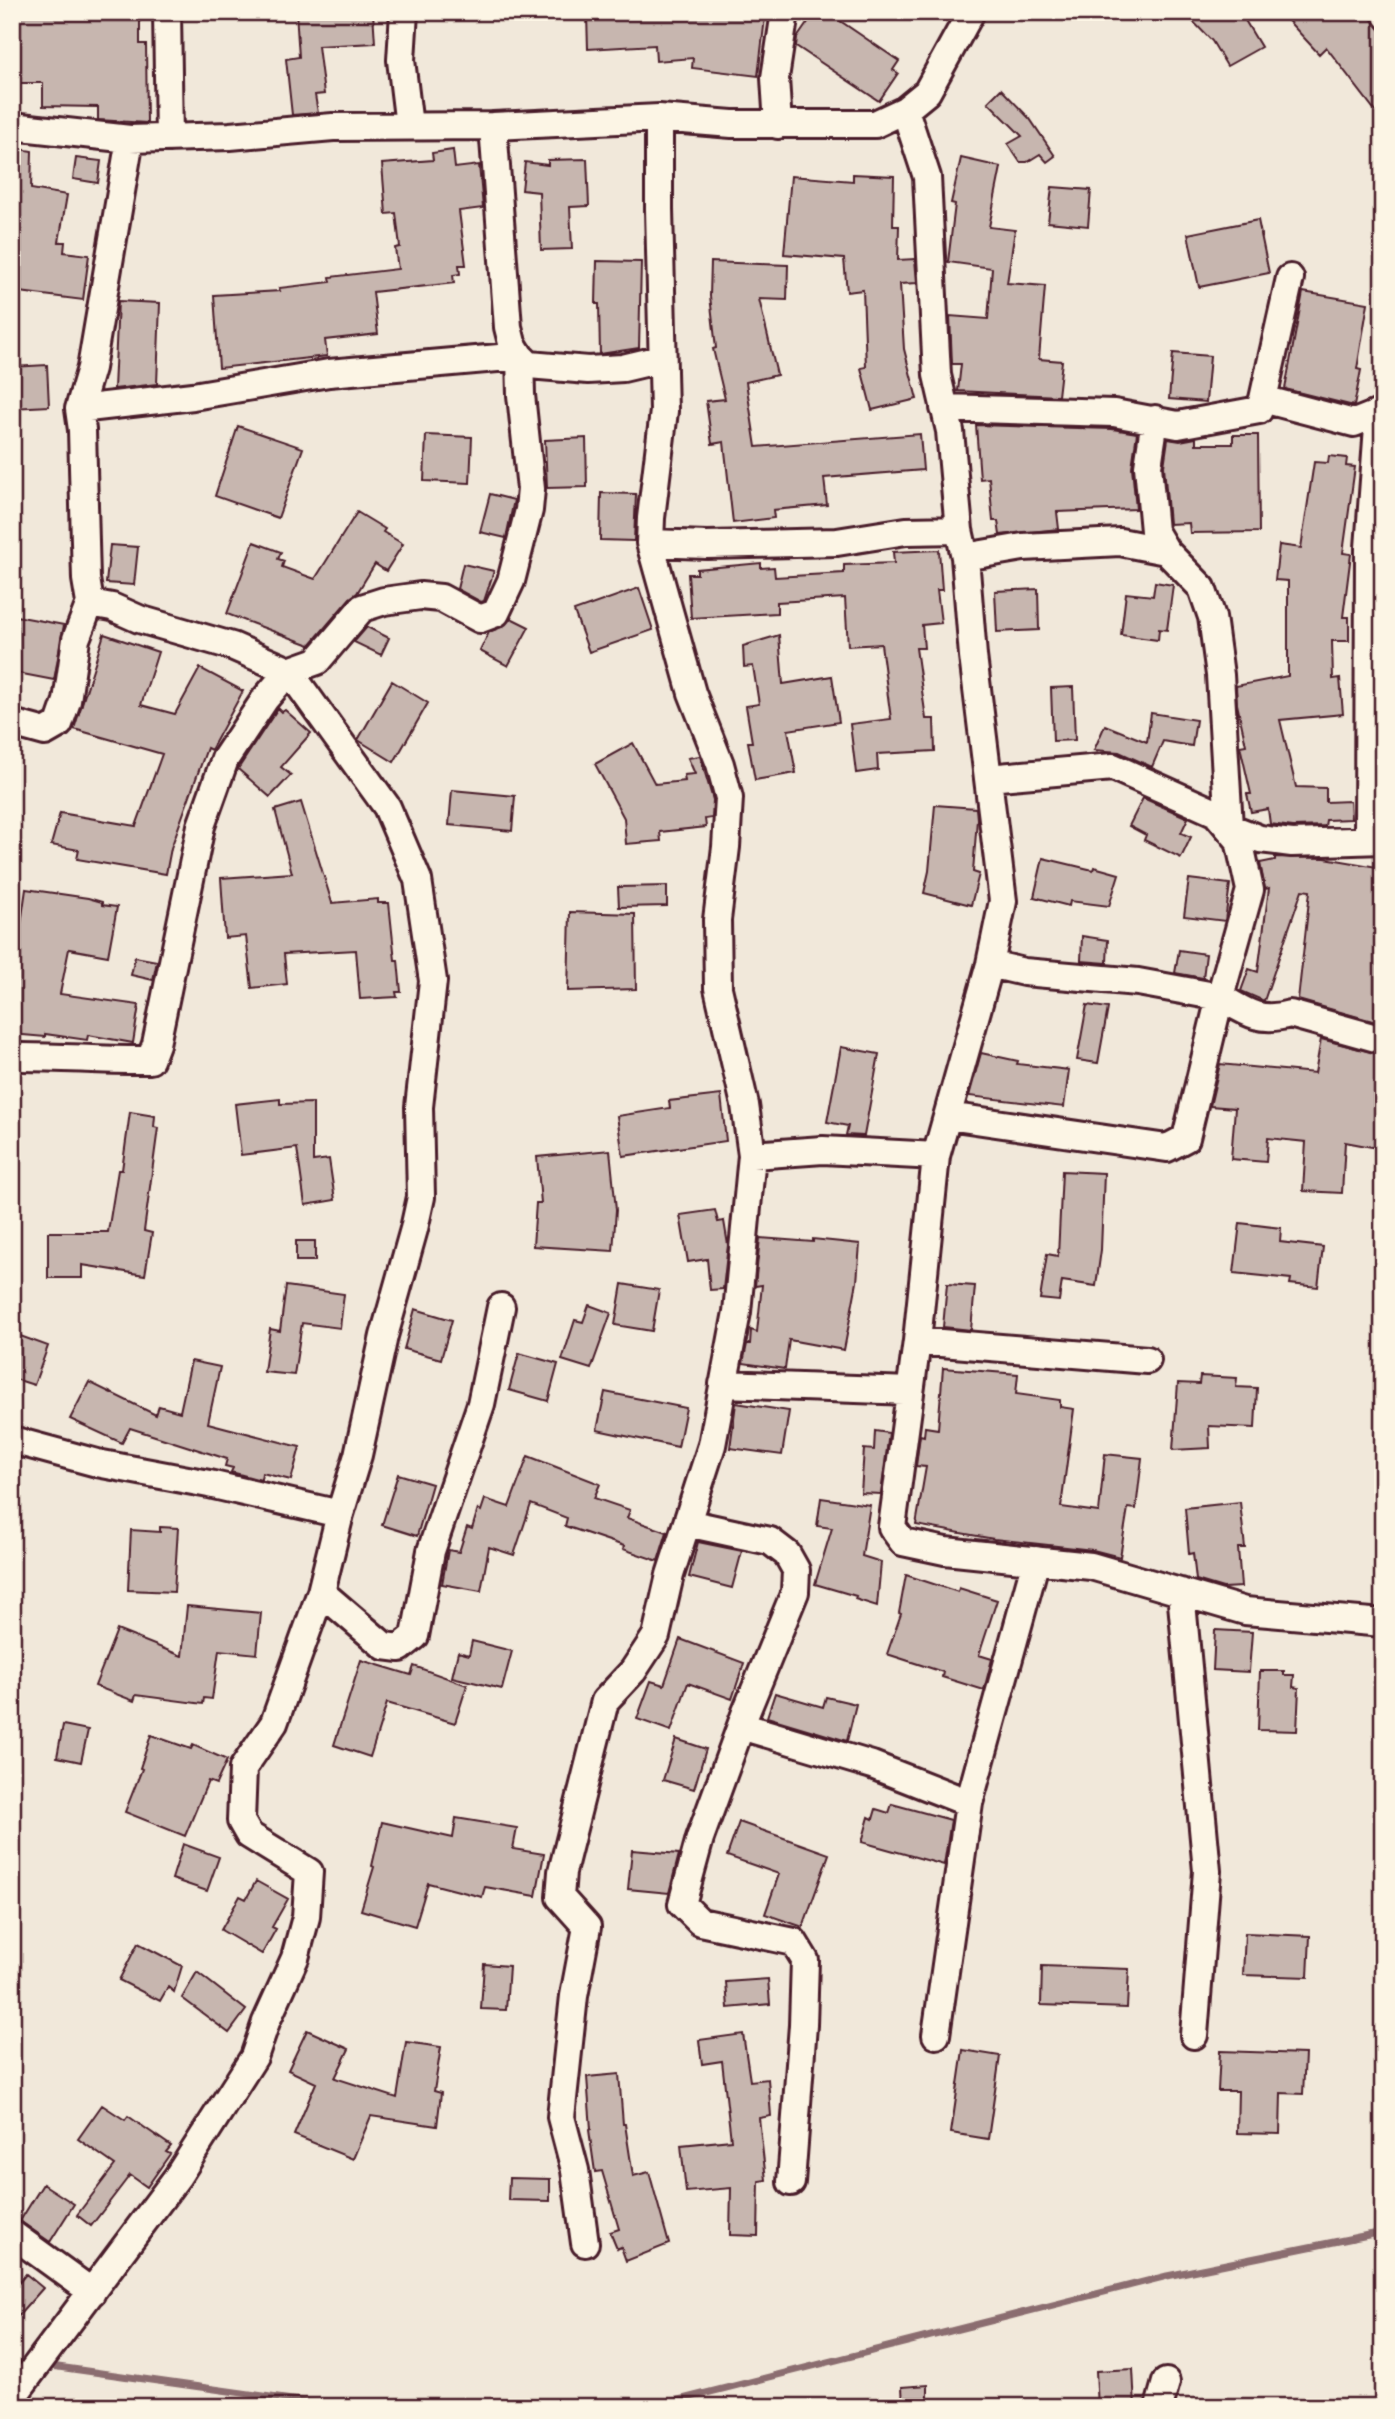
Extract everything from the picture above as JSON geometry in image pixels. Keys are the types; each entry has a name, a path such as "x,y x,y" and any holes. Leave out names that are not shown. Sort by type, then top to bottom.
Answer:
{"street":[{"path":"167,12 169,138"},
{"path":"404,12 401,60 409,126"},
{"path":"778,125 775,78 785,12"},
{"path":"12,126 130,139 230,136 333,127 493,126 659,118 732,124 875,124 905,110 927,92 971,12"},
{"path":"905,110 927,177 937,375 950,430 973,656 1003,901 990,964 936,1156 917,1341 892,1527 903,1542 944,1551 1091,1566 1245,1611 1383,1623"},
{"path":"585,2243 575,2170 561,2117 574,1996 587,1927 560,1897 562,1872 605,1701 633,1671 656,1636 670,1575 712,1445 737,1312 752,1155 745,1105 719,988 717,920 729,798 720,764 685,672 650,543 664,411 661,359 659,118"},
{"path":"493,126 508,327 512,343 520,356 529,365 588,370 623,368 661,359"},
{"path":"12,723 45,732 59,724 67,701 76,639 90,603 86,579 79,408 91,368 130,139"},
{"path":"944,408 1114,413 1178,425 1259,410 1290,278"},
{"path":"79,408 193,396 329,373 520,356"},
{"path":"12,1057 150,1060 156,1044 201,826 225,759 265,699 289,671 317,661 362,608 384,601 420,596 440,598 480,619 496,613 511,581 529,510 531,489 521,396 520,356"},
{"path":"1263,399 1354,423 1381,407"},
{"path":"1229,827 1260,839 1292,843 1375,840 1369,548 1381,407"},
{"path":"1155,419 1148,466 1154,531 1166,551 1202,588 1212,617 1220,675 1229,827"},
{"path":"650,543 707,545 837,542 906,531 959,530"},
{"path":"965,557 1023,547 1120,542 1166,551"},
{"path":"12,2398 178,2176 254,2057 266,2022 295,1958 306,1917 309,1872 249,1835 241,1821 243,1768 274,1723 321,1592 358,1455 384,1336 414,1229 421,1197 419,1107 433,981 418,880 387,807 289,671 232,646 139,619 112,607 90,603"},
{"path":"948,1116 1167,1148 1186,1138 1220,997 1250,890 1239,840 1216,813 1114,767 988,778"},
{"path":"990,964 1024,972 1138,982 1220,997 1254,1017 1276,1018 1290,1014 1383,1040"},
{"path":"752,1155 823,1150 936,1156"},
{"path":"321,1592 384,1646 400,1648 415,1636 431,1551 481,1404 500,1307"},
{"path":"917,1341 1147,1360"},
{"path":"723,1384 910,1391"},
{"path":"12,1440 97,1463 209,1484 340,1514"},
{"path":"687,1523 770,1541 787,1554 796,1570 795,1592 741,1726 700,1838 682,1904 700,1923 794,1942 805,1960 791,2182"},
{"path":"936,2035 969,1802 1036,1560"},
{"path":"1181,1592 1208,1871 1194,2035"},
{"path":"741,1726 872,1765 969,1802"},
{"path":"12,2234 92,2292"}],"building":[{"path":"12,12 140,12 140,44 146,44 147,123 98,120 98,107 43,106 43,83 12,83"},
{"path":"296,12 373,12 375,43 318,46 324,94 315,95 318,113 292,115 286,59 299,57"},
{"path":"640,12 640,15 713,12 765,18 758,76 692,68 693,58 656,61 655,45 588,49 587,15"},
{"path":"815,12 827,12 899,61 893,70 898,73 879,101 796,46 797,38"},
{"path":"1184,12 1240,12 1261,47 1227,66 1212,41"},
{"path":"1280,12 1366,12 1383,33 1383,121 1326,47 1319,54"},
{"path":"1001,89 1030,119 1055,156 1047,162 1040,154 1027,162 1020,162 1008,144 1022,136 988,102"},
{"path":"14,148 32,151 31,189 67,195 59,242 65,242 64,252 89,255 83,300 12,291 18,225 12,224"},
{"path":"453,150 455,168 479,165 483,208 459,211 466,265 459,265 460,274 453,275 454,283 373,292 378,334 325,340 327,356 219,368 214,295 280,291 279,288 331,282 330,277 398,269 395,248 400,247 396,213 386,214 382,164 433,160 432,153"},
{"path":"76,158 101,161 98,183 73,179"},
{"path":"961,158 1001,167 989,227 1015,230 1007,283 1045,286 1039,359 1062,361 1058,396 958,391 961,364 952,364 950,316 988,319 992,268 948,262 955,204 951,203"},
{"path":"587,159 589,206 570,207 572,249 541,250 539,192 522,190 525,162 548,165 548,160"},
{"path":"853,174 894,176 893,226 899,226 898,260 915,259 917,283 900,284 904,349 917,399 872,410 861,368 866,367 863,290 847,292 844,259 784,254 791,176 853,181"},
{"path":"1052,187 1091,190 1088,226 1048,222"},
{"path":"1258,220 1269,273 1199,287 1188,234"},
{"path":"597,261 641,262 639,348 600,354 599,304 596,304"},
{"path":"711,262 788,265 787,300 759,299 777,375 746,382 756,447 920,434 923,470 824,478 827,505 773,510 774,518 733,523 724,442 712,444 706,401 725,399 713,349 716,348 710,296"},
{"path":"1303,292 1368,303 1354,406 1285,389"},
{"path":"118,301 160,303 157,384 114,389"},
{"path":"1173,353 1210,356 1206,402 1169,399"},
{"path":"47,365 49,406 12,408 12,367"},
{"path":"976,425 1112,429 1137,433 1132,467 1136,509 1057,512 1059,529 1000,535 998,521 993,521 989,478 980,479"},
{"path":"238,426 303,448 278,518 215,496"},
{"path":"426,435 472,437 470,483 424,481"},
{"path":"1233,435 1258,435 1259,532 1190,533 1189,523 1169,524 1164,466 1168,439 1180,441 1196,438 1196,444 1233,444"},
{"path":"586,438 587,487 547,488 545,440"},
{"path":"1329,456 1347,458 1346,466 1355,467 1343,553 1351,554 1343,617 1349,617 1349,641 1332,641 1333,679 1340,678 1343,714 1280,720 1296,787 1326,788 1326,802 1350,801 1351,819 1326,820 1325,826 1293,827 1270,824 1268,809 1251,812 1247,794 1251,794 1240,746 1246,745 1236,686 1288,676 1288,581 1275,580 1279,545 1301,548 1314,462 1328,463"},
{"path":"601,493 636,494 634,541 600,540"},
{"path":"490,494 514,500 506,538 480,532"},
{"path":"357,512 403,544 386,571 375,564 357,593 310,645 227,614 254,542 281,552 278,559 284,561 282,567 315,579"},
{"path":"110,545 138,547 134,585 106,583"},
{"path":"939,550 942,590 937,590 941,623 922,625 924,648 916,648 926,719 934,719 935,751 877,754 878,770 856,773 850,724 891,719 881,644 848,646 845,598 777,602 777,613 691,618 688,574 697,574 697,569 761,563 761,568 774,567 775,577 844,573 844,565 894,563 893,552"},
{"path":"463,564 494,571 484,601 481,602 457,589"},
{"path":"1155,582 1173,585 1167,630 1159,629 1158,640 1121,635 1126,593 1153,596"},
{"path":"639,588 653,630 589,652 574,611"},
{"path":"1038,589 1039,630 997,632 995,591"},
{"path":"16,616 64,625 54,680 12,672 12,636"},
{"path":"511,618 529,627 508,666 480,651 489,632 502,627"},
{"path":"367,627 389,638 381,655 354,642"},
{"path":"104,634 158,652 141,705 175,714 200,668 243,691 211,750 207,748 171,848 166,874 77,859 79,850 51,845 60,813 136,826 162,754 74,729"},
{"path":"779,635 783,684 832,676 839,722 788,730 796,773 755,780 748,742 752,742 746,706 759,704 753,666 744,667 743,646"},
{"path":"392,681 428,703 394,762 358,740"},
{"path":"1073,687 1075,740 1053,741 1051,688"},
{"path":"278,708 282,712 285,710 311,733 281,767 291,775 270,797 238,769"},
{"path":"1151,713 1196,720 1192,746 1163,741 1152,767 1119,752 1094,750 1105,725 1147,742"},
{"path":"633,743 655,784 685,781 684,775 695,774 688,758 700,756 713,800 712,818 705,819 706,827 660,832 661,841 626,844 624,818 595,764"},
{"path":"452,790 515,796 512,831 449,825"},
{"path":"1143,798 1188,818 1181,833 1191,837 1181,858 1144,840 1146,835 1129,826"},
{"path":"301,802 332,903 378,899 378,903 389,903 401,992 396,992 397,997 360,999 356,950 284,954 287,984 252,988 246,936 225,938 221,878 292,873 275,810"},
{"path":"935,805 976,808 973,872 979,874 971,905 924,893 929,871"},
{"path":"1275,857 1325,858 1383,868 1383,1024 1298,1000 1310,891 1302,890 1264,1001 1241,991 1249,969 1258,972 1269,888 1265,889 1260,863 1275,860"},
{"path":"1043,858 1119,874 1109,906 1070,901 1069,906 1034,897"},
{"path":"1189,879 1230,884 1225,921 1184,916"},
{"path":"667,886 667,906 619,907 618,887"},
{"path":"26,889 88,898 102,902 102,905 117,907 108,956 69,949 60,994 139,1005 133,1043 88,1035 87,1040 45,1034 45,1037 12,1034 12,986"},
{"path":"570,912 635,914 636,989 568,991"},
{"path":"1082,936 1108,940 1107,963 1081,961"},
{"path":"1179,950 1206,954 1203,978 1175,973"},
{"path":"135,957 157,961 153,980 131,975"},
{"path":"1087,1005 1108,1008 1098,1063 1077,1060"},
{"path":"1321,1039 1383,1055 1383,1149 1345,1142 1342,1193 1303,1191 1306,1142 1268,1138 1266,1162 1231,1159 1235,1108 1210,1106 1220,1064 1315,1073"},
{"path":"841,1047 879,1054 864,1136 846,1135 848,1126 827,1122"},
{"path":"981,1053 1018,1061 1017,1064 1069,1070 1064,1107 969,1096"},
{"path":"721,1095 726,1141 623,1156 617,1116 670,1108 669,1101"},
{"path":"280,1099 280,1104 313,1103 313,1161 329,1159 335,1200 305,1205 297,1148 241,1155 235,1104"},
{"path":"130,1112 155,1116 154,1127 158,1128 144,1231 152,1233 145,1275 82,1265 82,1278 48,1278 48,1232 108,1232 118,1170 122,1170"},
{"path":"610,1150 616,1210 613,1251 533,1246 536,1203 541,1203 537,1157"},
{"path":"1062,1171 1104,1173 1101,1250 1096,1286 1062,1281 1059,1301 1040,1299 1047,1254 1058,1256"},
{"path":"715,1210 718,1222 724,1221 728,1245 723,1289 710,1290 707,1259 688,1262 680,1215"},
{"path":"1240,1223 1281,1228 1280,1242 1323,1247 1318,1287 1290,1284 1291,1279 1234,1273"},
{"path":"760,1238 813,1242 813,1239 860,1244 857,1282 844,1350 789,1340 785,1369 743,1363 747,1344 750,1344 751,1330 757,1332 762,1285 755,1286"},
{"path":"296,1241 315,1241 315,1261 296,1261"},
{"path":"622,1284 659,1290 652,1331 615,1325"},
{"path":"947,1284 975,1286 971,1330 943,1327"},
{"path":"286,1286 344,1294 340,1328 302,1323 294,1375 264,1372 270,1329 280,1331"},
{"path":"589,1305 611,1313 591,1369 562,1360 575,1320 583,1322"},
{"path":"415,1309 452,1320 441,1359 404,1349"},
{"path":"12,1333 48,1346 34,1385 12,1378"},
{"path":"519,1353 558,1364 548,1401 509,1390"},
{"path":"191,1361 220,1367 208,1423 300,1447 291,1480 262,1473 261,1480 231,1472 233,1468 225,1466 227,1459 130,1428 122,1443 70,1419 89,1382 156,1415 159,1406 180,1412"},
{"path":"943,1368 1018,1374 1016,1394 1060,1400 1060,1407 1074,1409 1061,1507 1099,1512 1105,1454 1142,1458 1136,1509 1128,1508 1120,1557 1093,1550 994,1539 916,1525 926,1467 916,1466 920,1435 924,1436 925,1427 938,1429"},
{"path":"1200,1376 1237,1378 1236,1387 1257,1388 1255,1428 1209,1426 1210,1448 1173,1450 1178,1383 1199,1384"},
{"path":"605,1392 686,1408 678,1447 597,1430"},
{"path":"736,1403 789,1411 782,1455 730,1448"},
{"path":"875,1431 889,1433 881,1494 861,1493 864,1449 874,1450"},
{"path":"528,1456 600,1484 594,1498 630,1510 627,1518 667,1532 658,1561 565,1526 567,1518 531,1504 514,1555 489,1547 481,1591 442,1584 448,1550 459,1552 467,1527 472,1529 478,1509 481,1511 485,1499 509,1507"},
{"path":"398,1474 432,1484 417,1536 382,1525"},
{"path":"821,1498 870,1505 862,1556 881,1562 877,1606 855,1599 856,1596 815,1584 832,1528 817,1526"},
{"path":"1240,1502 1245,1548 1238,1548 1241,1587 1223,1588 1196,1580 1193,1553 1189,1554 1185,1508"},
{"path":"160,1527 178,1528 174,1592 128,1590 131,1530 160,1532"},
{"path":"698,1542 742,1551 732,1588 689,1577"},
{"path":"906,1575 958,1592 959,1588 997,1600 979,1655 992,1659 984,1690 942,1677 943,1672 887,1654 901,1614 899,1613"},
{"path":"187,1606 261,1613 257,1654 219,1650 212,1699 204,1698 203,1704 136,1695 134,1701 95,1686 117,1630 182,1656"},
{"path":"1215,1630 1252,1632 1249,1672 1213,1670"},
{"path":"680,1639 744,1663 732,1699 688,1683 671,1731 637,1719 651,1681 664,1685"},
{"path":"472,1641 512,1651 502,1689 452,1677 458,1652 469,1655"},
{"path":"361,1660 411,1675 414,1666 467,1685 455,1723 387,1703 370,1757 334,1745"},
{"path":"1260,1671 1284,1671 1284,1675 1294,1675 1293,1687 1299,1688 1297,1731 1258,1730"},
{"path":"775,1693 823,1707 826,1697 856,1704 847,1741 767,1717"},
{"path":"63,1725 88,1730 81,1762 57,1757"},
{"path":"151,1735 191,1749 193,1745 227,1760 216,1784 208,1781 185,1836 125,1812 142,1769 140,1768"},
{"path":"676,1739 706,1749 694,1789 663,1780"},
{"path":"892,1804 951,1820 944,1865 862,1842 869,1817 873,1819 876,1809 889,1813"},
{"path":"456,1818 517,1828 513,1849 544,1854 536,1896 485,1887 482,1897 428,1883 415,1926 361,1910 374,1867 372,1866 382,1822 453,1838"},
{"path":"739,1822 829,1854 803,1927 765,1914 779,1874 727,1856"},
{"path":"183,1844 219,1857 207,1891 172,1879"},
{"path":"632,1850 679,1854 669,1893 628,1889"},
{"path":"256,1881 288,1899 272,1927 276,1929 262,1954 221,1930 240,1896 246,1899"},
{"path":"1245,1933 1310,1936 1308,1977 1243,1975"},
{"path":"138,1943 182,1966 174,1992 168,1987 160,2001 119,1980"},
{"path":"484,1964 509,1966 506,2010 481,2009"},
{"path":"1042,1966 1129,1969 1127,2008 1041,2005"},
{"path":"197,1972 246,2010 229,2033 182,1998"},
{"path":"768,1979 770,2004 728,2008 726,1982"},
{"path":"307,2030 349,2049 335,2078 397,2098 406,2042 441,2047 434,2091 441,2093 437,2126 371,2116 353,2159 294,2135 316,2083 288,2070"},
{"path":"743,2034 750,2081 768,2079 771,2116 759,2118 766,2180 759,2181 758,2236 730,2235 731,2188 686,2192 681,2145 731,2140 722,2061 702,2064 699,2040"},
{"path":"963,2050 1000,2056 988,2139 951,2133"},
{"path":"1220,2051 1305,2054 1303,2094 1281,2093 1280,2134 1237,2133 1238,2091 1218,2091"},
{"path":"619,2074 623,2124 633,2176 649,2172 669,2244 626,2261 621,2247 617,2249 610,2232 619,2229 602,2171 595,2172 589,2130 587,2077"},
{"path":"102,2105 125,2120 128,2116 171,2146 166,2152 170,2154 147,2187 130,2175 91,2226 77,2215 115,2165 78,2139"},
{"path":"509,2178 550,2179 550,2201 508,2200"},
{"path":"43,2184 74,2204 50,2242 20,2221"},
{"path":"26,2274 43,2288 12,2323 12,2291"},
{"path":"1133,2369 1135,2407 1098,2407 1096,2371"},
{"path":"928,2385 928,2403 903,2405 902,2387"}],"waterway":[{"path":"651,2407 1167,2276 1383,2232"},
{"path":"44,2365 342,2407"},
{"path":"12,2368 26,2366"}]}
